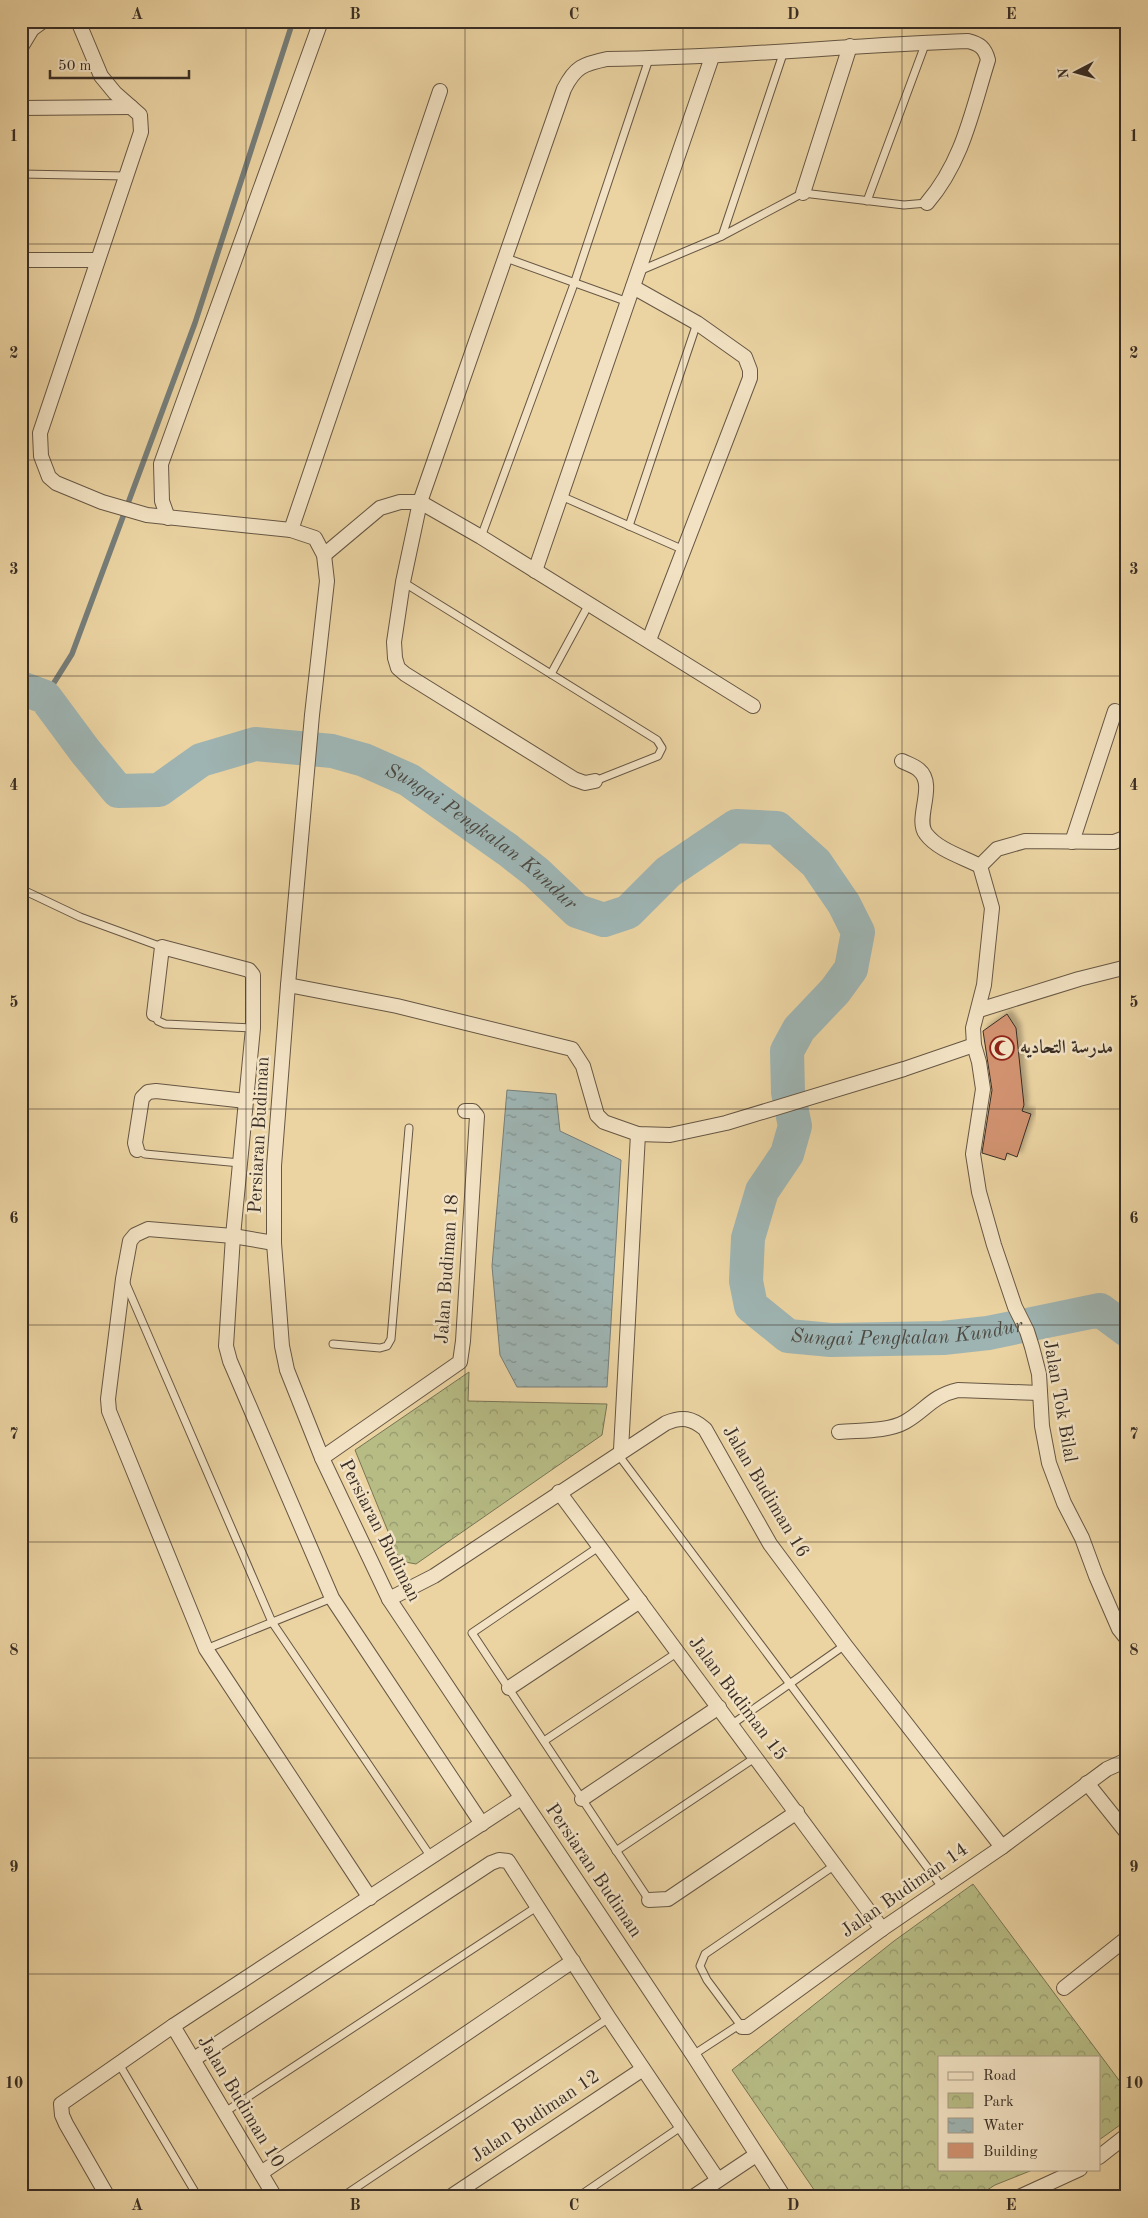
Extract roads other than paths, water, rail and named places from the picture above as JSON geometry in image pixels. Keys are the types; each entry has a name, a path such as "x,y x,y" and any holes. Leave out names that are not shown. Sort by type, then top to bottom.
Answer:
{"street":[{"path":"21,47 32,29 43,21"},
{"path":"78,21 100,76 115,93 140,115 141,132 40,433 41,456 49,477 56,483 102,502 147,516 290,530 314,538 324,555 380,508 400,502 420,502 481,537 753,706"},
{"path":"168,518 162,501 161,464 321,21"},
{"path":"595,781 585,783 574,779 405,674 398,668 394,642 402,582 420,502 570,76 578,68 591,62 607,60 712,57 926,42 968,41 978,43 985,50 988,60 959,154 942,186 927,203"},
{"path":"803,193 850,46"},
{"path":"535,571 712,57"},
{"path":"290,530 440,91"},
{"path":"21,108 131,107"},
{"path":"21,260 97,260"},
{"path":"633,287 697,323 745,357 750,370 750,378 648,640"},
{"name":"Persiaran Budiman","path":"324,555 327,581 312,715 274,1166 274,1243 282,1346 287,1370 322,1458 389,1599 693,2055 784,2197"},
{"path":"1072,842 1115,711"},
{"path":"902,760 921,771 926,783 925,810 922,822 925,833 934,842 980,866 998,849 1025,841 1114,842 1127,837"},
{"name":"Jalan Tok Bilal","path":"980,866 992,908 984,985 973,1028 982,1089 973,1154 981,1201 1015,1307 1027,1331 1039,1374 1042,1426 1049,1463 1064,1503 1082,1538 1119,1629 1127,1639"},
{"path":"154,1014 162,947 249,970 253,975 253,1028 233,1236 226,1346 230,1361 332,1598 482,1824"},
{"path":"979,1010 1079,979 1127,967"},
{"path":"288,985 397,1006 572,1049 583,1066 597,1115 604,1122 638,1134 670,1135 726,1123 824,1094 974,1045"},
{"path":"137,1150 135,1143 142,1098 148,1092 156,1091 246,1100"},
{"name":"Jalan Budiman 18","path":"322,1458 460,1362 463,1341 477,1116 473,1111 465,1111"},
{"path":"619,1452 638,1134"},
{"path":"274,1243 233,1236 148,1229 141,1230 130,1241 123,1279 108,1399 109,1411 206,1649 370,1898"},
{"path":"839,1432 890,1427 903,1423 929,1402 945,1393 958,1390 1040,1392"},
{"name":"Jalan Budiman 16","path":"389,1599 434,1576 619,1452 672,1420 682,1418 695,1420 705,1429 770,1544 845,1645 1002,1847"},
{"name":"Jalan Budiman 15","path":"559,1492 679,1652 731,1725 757,1757 882,1929"},
{"path":"509,1688 640,1600"},
{"path":"582,1799 719,1707"},
{"name":"Jalan Budiman 14","path":"741,2026 747,2027 882,1929 1002,1847 1087,1783 1107,1769 1127,1760"},
{"path":"1087,1783 1127,1833"},
{"path":"108,2197 66,2124 62,2115 61,2104 173,2026 521,1798"},
{"path":"649,1900 668,1899 797,1812"},
{"path":"194,2059 491,1863 499,1860 508,1861 572,1962 718,2180"},
{"path":"1064,1988 1127,1938"},
{"path":"261,2173 572,1962"},
{"name":"Jalan Budiman 10","path":"173,2026 275,2197"},
{"name":"Jalan Budiman 12","path":"450,2197 643,2069"},
{"path":"1100,2156 1127,2135"},
{"path":"693,2197 756,2155"},
{"path":"1019,2197 1078,2170"}],"lane":[{"path":"867,201 926,42"},
{"path":"722,236 784,51"},
{"path":"481,537 574,284 650,59"},
{"path":"21,174 126,176"},
{"path":"639,271 722,236 803,193 904,205 927,203"},
{"path":"506,258 628,302"},
{"path":"628,526 697,323"},
{"path":"561,496 684,550"},
{"path":"402,582 657,740 662,748 658,756 646,762 595,781"},
{"path":"551,674 589,604"},
{"path":"21,889 80,917 162,947"},
{"path":"154,1014 158,1022 165,1024 253,1028"},
{"path":"333,1344 380,1348 387,1346 391,1339 409,1128"},
{"path":"137,1150 145,1154 240,1163"},
{"path":"123,1279 272,1622 431,1857"},
{"path":"619,1452 942,1888"},
{"path":"600,1546 472,1633 649,1900"},
{"path":"206,1649 332,1598"},
{"path":"731,1725 845,1645"},
{"path":"544,1741 679,1652"},
{"path":"616,1851 757,1757"},
{"path":"693,2055 741,2026 703,1973 700,1966 704,1954 836,1865"},
{"path":"225,2112 538,1906"},
{"path":"342,2197 609,2018"},
{"path":"119,2064 198,2197"},
{"path":"578,2197 682,2126"}],"water":[{"path":"507,1090 556,1094 560,1131 621,1160 607,1387 517,1387 500,1355 492,1266"}],"waterway":[{"path":"45,697 72,654 195,323 293,21"},
{"name":"Sungai Pengkalan Kundur","path":"21,688 45,697 85,751 118,791 159,790 201,760 255,744 332,751 364,760 409,780 508,850 536,872 577,911 604,920 628,912 668,872 736,826 777,828 816,863 844,904 858,932 851,969 835,991 799,1029 787,1051 788,1092 795,1126 787,1154 762,1191 748,1238 746,1281 751,1306 788,1336 831,1340 943,1338 988,1333 1100,1310 1127,1330"}],"place":[{"name":"مدرسة التحاديه","path":"1002,1048"}]}
